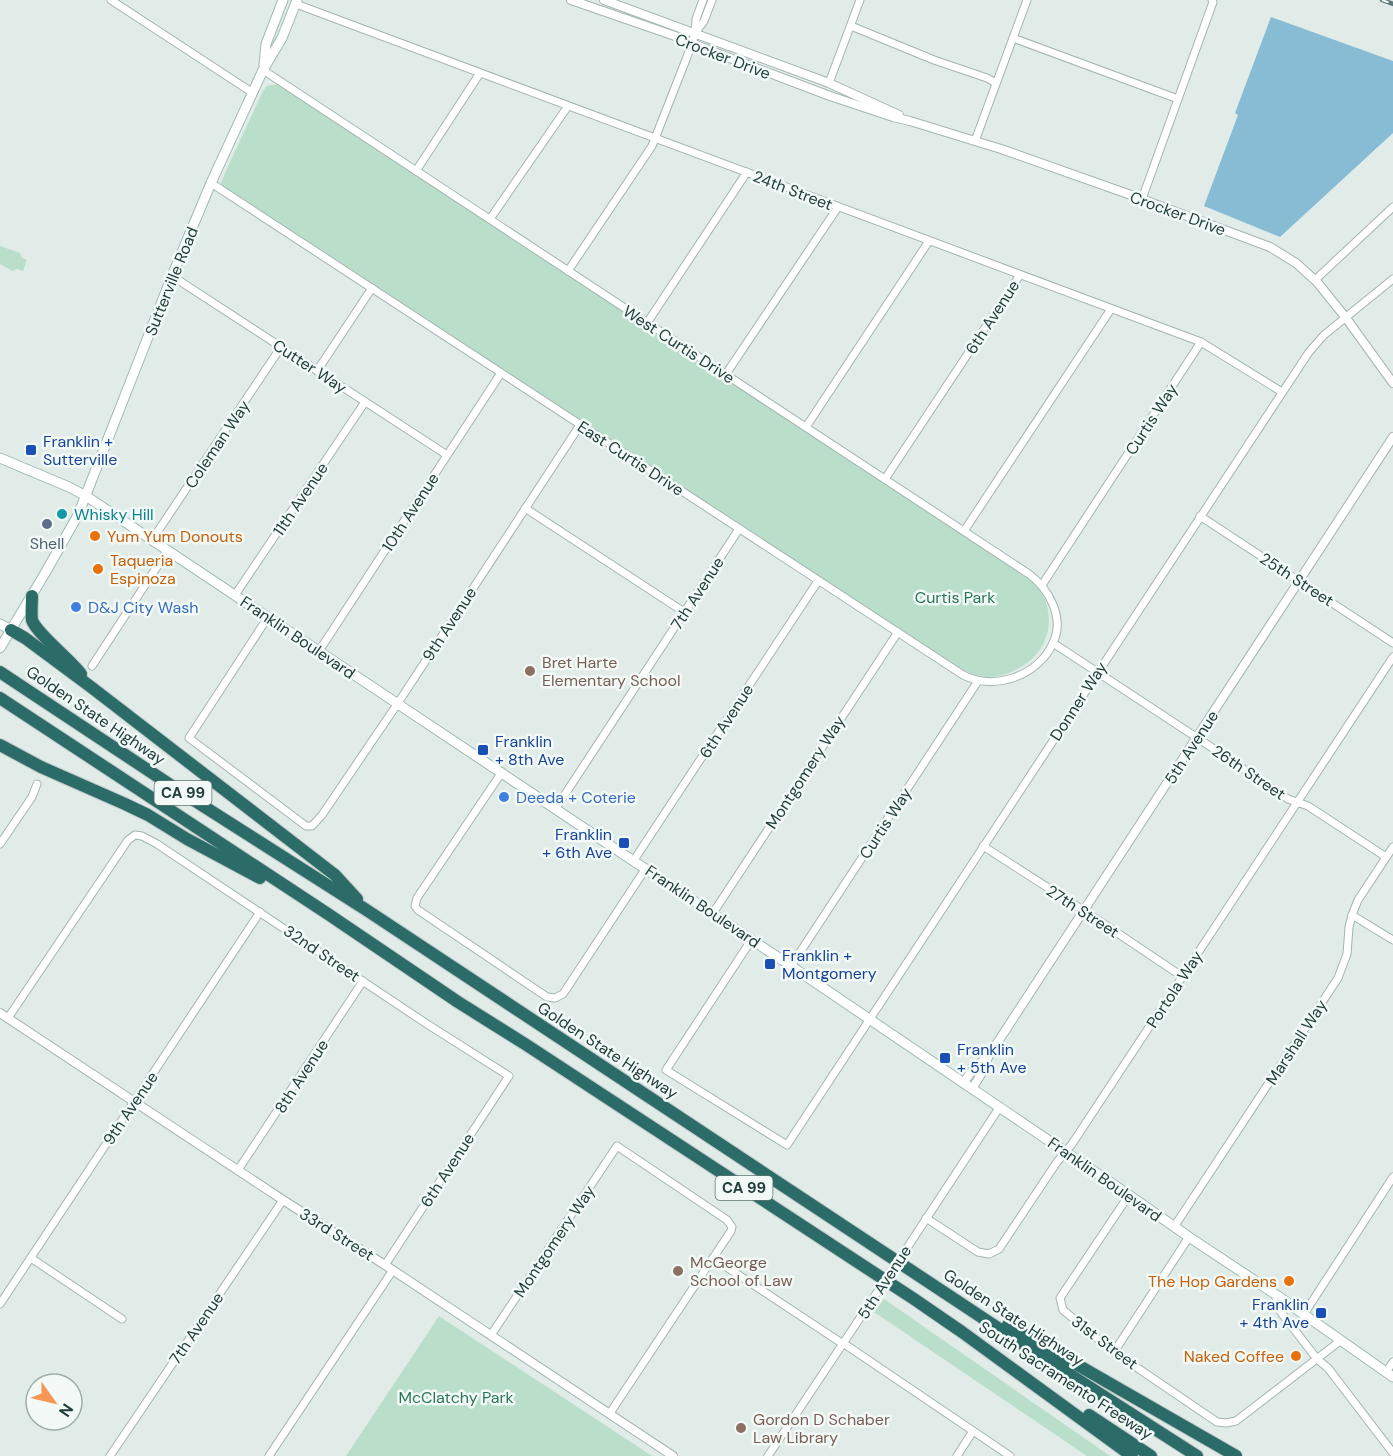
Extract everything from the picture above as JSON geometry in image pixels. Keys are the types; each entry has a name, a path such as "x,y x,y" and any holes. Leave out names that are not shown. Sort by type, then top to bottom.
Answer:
{"highway":[{"path":"32,596 33,622 36,628 75,665 91,687"},
{"path":"4,635 25,638 91,687 335,875 368,912"},
{"name":"Golden State Highway","path":"0,672 1013,1338 1197,1456"},
{"name":"CA 99","path":"0,698 458,1002 535,1050 962,1332"},
{"path":"0,745 21,758"},
{"path":"0,751 21,758 148,815 187,839 328,914"},
{"path":"926,1279 1236,1456"},
{"path":"962,1332 1132,1456"},
{"name":"South Sacramento Freeway","path":"962,1332 1151,1456"}],"main road":[{"name":"Sutterville Road","path":"263,70 266,44 283,0"},
{"name":"Sutterville Road","path":"4,635 32,596 70,531 211,183 263,70 282,38 295,1"},
{"name":"Franklin Boulevard","path":"0,458 86,496 168,550 752,939 1390,1374"}],"street":[{"path":"111,0 254,93"},
{"name":"Crocker Drive","path":"571,0 675,36 830,96 893,117 910,120"},
{"name":"Crocker Drive","path":"604,0 830,83 910,120 1142,199 1270,247 1296,263 1315,280 1393,383"},
{"path":"568,271 656,138 692,44 696,18 703,0"},
{"path":"695,34 704,21 712,0"},
{"path":"830,83 860,0"},
{"path":"975,141 1027,0"},
{"path":"1142,199 1212,0"},
{"name":"24th Street","path":"295,1 480,73 1201,342 1282,392"},
{"path":"851,26 996,83"},
{"path":"1013,38 1178,99"},
{"name":"West Curtis Drive","path":"263,70 1029,574 1042,585 1052,602 1055,612 1053,643"},
{"path":"416,171 480,73"},
{"path":"490,219 568,106"},
{"path":"648,323 747,172"},
{"name":"East Curtis Drive","path":"211,183 963,675 978,681 1008,680 1036,665 1053,643"},
{"path":"726,374 838,207"},
{"path":"1315,280 1393,207"},
{"path":"806,427 929,241"},
{"name":"6th Avenue","path":"885,479 1020,275"},
{"name":"Cutter Way","path":"172,276 447,456"},
{"name":"Donner Way","path":"752,939 666,1070 787,1145 1282,392 1317,342 1393,279"},
{"path":"317,371 372,288"},
{"path":"964,531 1111,309"},
{"name":"Curtis Way","path":"1042,585 1201,342"},
{"name":"Coleman Way","path":"152,540 281,347"},
{"name":"10th Avenue","path":"319,651 501,373"},
{"name":"11th Avenue","path":"234,595 365,402"},
{"name":"9th Avenue","path":"268,617 189,738 306,826 312,826 322,815 398,703 580,425"},
{"name":"5th Avenue","path":"968,1086 984,1071 988,1057 1393,437"},
{"path":"525,508 684,612"},
{"name":"25th Street","path":"1200,516 1393,643"},
{"name":"7th Avenue","path":"556,808 739,529"},
{"path":"92,666 168,550"},
{"name":"6th Avenue","path":"634,860 818,581"},
{"name":"Montgomery Way","path":"713,913 898,632"},
{"name":"26th Street","path":"1053,643 1288,800 1308,806 1386,857"},
{"name":"Portola Way","path":"926,1218 978,1252 989,1254 999,1249 1183,977 1393,657"},
{"name":"Curtis Way","path":"792,966 978,681"},
{"path":"502,772 417,898 415,906 547,997 555,998 563,994 646,868"},
{"path":"0,843 32,797 37,784"},
{"name":"32nd Street","path":"8,1018 129,840 135,835 157,844 509,1076"},
{"name":"27th Street","path":"983,846 1183,977"},
{"name":"Marshall Way","path":"1174,1227 1338,978 1347,954 1349,927 1358,900 1393,847"},
{"name":"9th Avenue","path":"0,1304 3,1291 31,1258 260,912"},
{"path":"1352,915 1393,940"},
{"name":"8th Avenue","path":"238,1170 363,981"},
{"name":"33rd Street","path":"0,1012 671,1455"},
{"name":"6th Avenue","path":"269,1456 509,1076"},
{"name":"5th Avenue","path":"768,1456 999,1108"},
{"name":"Montgomery Way","path":"491,1335 616,1146 727,1220 732,1227 713,1258"},
{"path":"1304,1314 1393,1177"},
{"name":"31st Street","path":"1129,1195 1060,1298 1063,1310 1114,1352 1217,1422 1226,1424 1236,1421 1317,1359"},
{"name":"7th Avenue","path":"110,1456 283,1200"},
{"path":"1114,1352 1189,1238"},
{"path":"31,1258 122,1319"},
{"path":"610,1413 713,1258 1010,1456"},
{"path":"1275,1294 1280,1311 1317,1359 1328,1368 1393,1453"},
{"path":"1317,1359 1340,1341"},
{"path":"1390,1374 1393,1362"},
{"path":"957,1456 974,1431"}],"green space":[{"name":"Curtis Park","path":"278,84 1027,575 1042,592 1049,616 1047,635 1039,651 1025,664 999,676 979,676 963,670 225,188 221,183 263,91 267,86"},
{"path":"0,246 20,253 22,258 27,260 23,271 17,269 12,271 0,264"},
{"path":"884,1299 1110,1456 1087,1456 874,1312"},
{"name":"McClatchy Park","path":"439,1316 652,1456 346,1456"}],"water":[{"path":"1271,17 1393,61 1393,133 1280,237 1204,206 1238,115 1235,113"}],"railway":[{"path":"1382,0 1393,4"}],"place":[{"name":"Franklin + Sutterville","path":"31,450"},
{"name":"Whisky Hill","path":"62,514"},
{"name":"Shell","path":"47,524"},
{"name":"Yum Yum Donouts","path":"95,536"},
{"name":"Taqueria Espinoza","path":"98,569"},
{"name":"D&J City Wash","path":"76,607"},
{"name":"Bret Harte Elementary School","path":"530,671"},
{"name":"Franklin + 8th Ave","path":"483,750"},
{"name":"Deeda + Coterie","path":"504,797"},
{"name":"Franklin + 6th Ave","path":"624,843"},
{"name":"Franklin + Montgomery","path":"770,964"},
{"name":"Franklin + 5th Ave","path":"945,1058"},
{"name":"McGeorge School of Law","path":"678,1271"},
{"name":"The Hop Gardens","path":"1289,1281"},
{"name":"Franklin + 4th Ave","path":"1321,1313"},
{"name":"Naked Coffee","path":"1296,1356"},
{"name":"Gordon D Schaber Law Library","path":"741,1428"}]}
